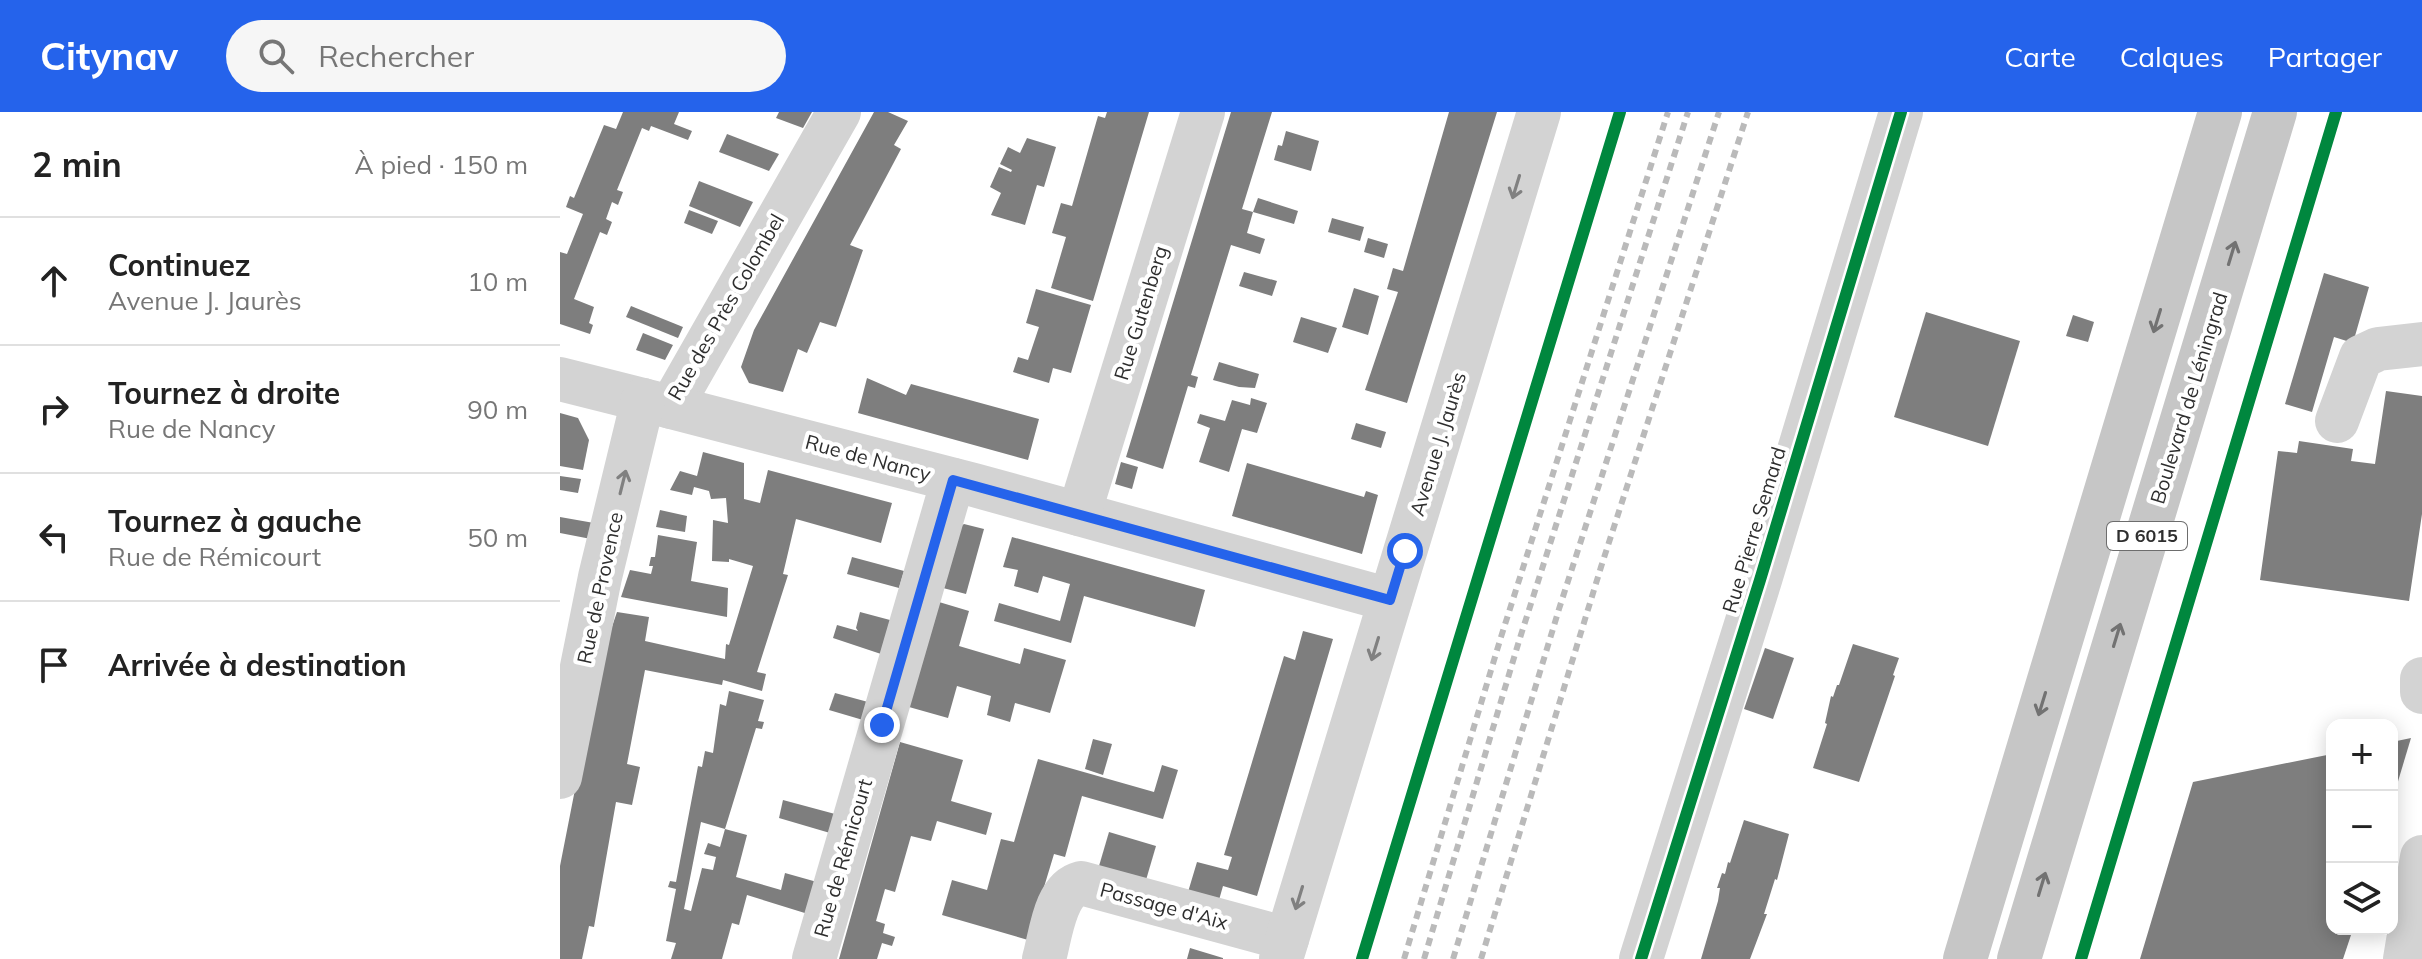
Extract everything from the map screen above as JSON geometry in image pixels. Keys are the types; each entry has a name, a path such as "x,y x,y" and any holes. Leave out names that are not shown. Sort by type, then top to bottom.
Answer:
{"main road":[{"name":"D 6015","path":"1965,959 2220,112"},
{"name":"Boulevard de Léningrad","path":"2019,959 2275,112"}],"street":[{"name":"Rue des Près Colombel","path":"560,379 657,404 839,112"},
{"name":"Rue Gutenberg","path":"1079,514 1203,112"},
{"name":"Avenue J. Jaurès","path":"1284,949 1539,112"},
{"name":"Rue Pierre Semard","path":"1641,959 1763,570 1901,112"},
{"path":"2422,344 2378,349 2361,357 2337,421 2375,373 2408,364 2422,367"},
{"name":"Rue de Nancy","path":"657,404 953,480 1390,600"},
{"name":"Rue de Provence","path":"560,777 600,577 657,404"},
{"name":"Rue de Rémicourt","path":"814,959 953,480"},
{"path":"2422,679 2422,692"},
{"path":"2405,959 2422,857"},
{"name":"Passage d'Aix","path":"1044,959 1062,895 1071,886 1081,883 1284,949"}],"building":[{"path":"623,112 679,112 674,124 692,131 688,140 651,126 649,131 642,128 617,190 623,192 618,205 612,202 606,219 612,222 607,235 600,232 574,299 594,307 589,323 593,325 590,334 560,324 560,252 567,254 583,214 566,207 570,196 574,198 604,125 616,129"},
{"path":"779,112 812,112 803,128 776,118"},
{"path":"874,112 888,112 908,121 894,145 901,149 850,245 863,250 836,327 820,322 807,353 798,349 783,392 749,383 741,367 754,330"},
{"path":"1107,112 1149,112 1093,301 1051,288 1066,237 1052,233 1061,203 1072,206 1098,116 1105,118"},
{"path":"1231,112 1272,112 1242,209 1253,212 1247,233 1265,239 1260,254 1231,245 1191,375 1198,377 1195,388 1188,386 1163,469 1126,457"},
{"path":"1449,112 1497,112 1407,403 1365,390 1398,292 1387,289 1393,268 1403,271"},
{"path":"1286,131 1319,141 1311,171 1274,160"},
{"path":"727,134 779,154 769,171 719,152"},
{"path":"1027,138 1056,147 1044,187 1037,185 1025,225 991,215 1001,193 990,187 999,167 1012,170 1000,164 1008,147 1020,153"},
{"path":"699,181 753,202 740,227 689,206"},
{"path":"1258,198 1298,211 1294,224 1253,212"},
{"path":"689,210 718,221 712,234 684,223"},
{"path":"1332,218 1364,227 1360,241 1328,232"},
{"path":"1368,238 1388,244 1384,258 1364,252"},
{"path":"1244,272 1277,281 1272,296 1239,286"},
{"path":"2324,273 2369,287 2353,343 2334,337 2312,412 2285,404"},
{"path":"1354,288 1379,296 1368,335 1342,327"},
{"path":"1036,289 1091,305 1071,373 1053,368 1049,383 1013,372 1018,357 1028,360 1039,327 1026,323"},
{"path":"631,306 683,327 678,338 626,317"},
{"path":"1926,312 2020,341 1988,446 1894,417"},
{"path":"2073,315 2094,322 2088,342 2066,336"},
{"path":"1301,317 1337,328 1328,353 1293,342"},
{"path":"643,333 673,345 665,360 636,350"},
{"path":"1219,362 1259,374 1255,388 1213,380"},
{"path":"867,378 906,395 911,384 1039,419 1028,460 858,413"},
{"path":"2386,391 2422,396 2422,514 2409,601 2260,580 2278,451 2297,453 2299,441 2353,449 2351,461 2375,464"},
{"path":"1251,398 1267,403 1257,433 1242,429 1229,472 1199,462 1210,428 1197,423 1200,414 1225,421 1232,400 1250,405"},
{"path":"560,413 578,418 589,440 583,470 560,466"},
{"path":"1356,423 1386,432 1381,448 1351,439"},
{"path":"703,452 744,463 744,499 760,503 768,470 892,503 881,543 796,519 783,574 788,575 757,672 766,674 762,691 723,680 722,685 645,670 627,764 640,767 632,805 616,802 594,927 589,926 582,959 560,959 560,866 600,662 617,612 649,617 645,641 725,659 726,644 729,645 753,566 729,559 729,562 712,561 713,520 728,523 726,498 711,499 709,491 694,487 692,495 670,490 680,471 697,476"},
{"path":"1121,462 1138,467 1132,489 1115,484"},
{"path":"1247,463 1364,497 1366,491 1378,495 1362,554 1232,516"},
{"path":"560,476 581,479 578,493 560,490"},
{"path":"660,510 687,516 685,532 656,527"},
{"path":"560,517 594,523 591,539 560,533"},
{"path":"964,524 984,529 966,594 943,588 960,527"},
{"path":"658,535 697,542 691,581 728,588 727,617 621,597 630,570 651,574 653,566 649,566 651,557 655,557"},
{"path":"1012,537 1205,590 1195,627 1084,596 1071,643 994,621 999,603 1060,621 1070,584 1043,576 1038,593 1014,586 1018,570 1003,567"},
{"path":"852,557 904,571 899,588 847,574"},
{"path":"939,602 969,611 959,646 1020,664 1024,648 1066,660 1050,713 1015,703 1010,722 987,715 991,696 957,686 948,718 909,707"},
{"path":"860,612 890,620 881,654 833,638 837,625 858,631"},
{"path":"1303,631 1333,639 1257,896 1223,886 1219,900 1188,892 1197,862 1228,870 1232,857 1224,855 1284,656 1295,660"},
{"path":"1853,644 1899,658 1859,782 1813,768 1827,724 1831,696 1839,685"},
{"path":"1765,648 1794,658 1773,719 1744,709"},
{"path":"729,691 764,700 758,721 764,722 762,729 756,728 725,829 747,835 736,877 781,890 785,873 817,882 808,914 747,895 739,925 732,923 722,959 671,959 676,943 666,941 676,889 668,887 670,881 676,882 698,766 702,767 705,751 713,753 720,704 726,706","holes":["701,822 725,829 720,847 708,843 704,854 716,857 713,870 702,868 691,911 684,909"]},
{"path":"835,693 868,702 863,720 829,710"},
{"path":"2411,738 2398,781 2398,741"},
{"path":"1093,739 1112,744 1103,775 1085,769"},
{"path":"900,742 963,760 951,801 992,813 986,835 937,821 931,841 911,836 895,892 885,889 876,921 885,924 883,933 895,937 892,946 882,943 877,959 839,959"},
{"path":"2326,755 2326,935 2351,935 2343,959 2140,959 2193,782"},
{"path":"1038,759 1154,792 1162,765 1178,770 1163,819 1082,796 1065,857 1054,854 1028,940 942,915 952,880 987,890 1001,839 1014,842"},
{"path":"783,800 835,814 830,833 779,818"},
{"path":"1744,820 1789,834 1764,914 1767,914 1750,959 1701,959 1718,901 1720,888 1717,888 1722,873 1725,874 1730,863"},
{"path":"1109,832 1156,846 1146,880 1099,866"},
{"path":"1190,948 1223,958 1223,959 1187,959"}],"railway":[{"path":"1404,959 1501,637 1668,112"},
{"path":"1424,959 1519,641 1688,112"},
{"path":"1453,959 1559,609 1719,112"},
{"path":"1481,959 1601,567 1748,112"}],"cycle path":[{"path":"1362,959 1620,112"},
{"path":"1641,959 1760,580 1901,112"},
{"path":"2081,959 2336,112"}],"route":[{"path":"882,725 953,480 1390,600 1405,551"}]}
